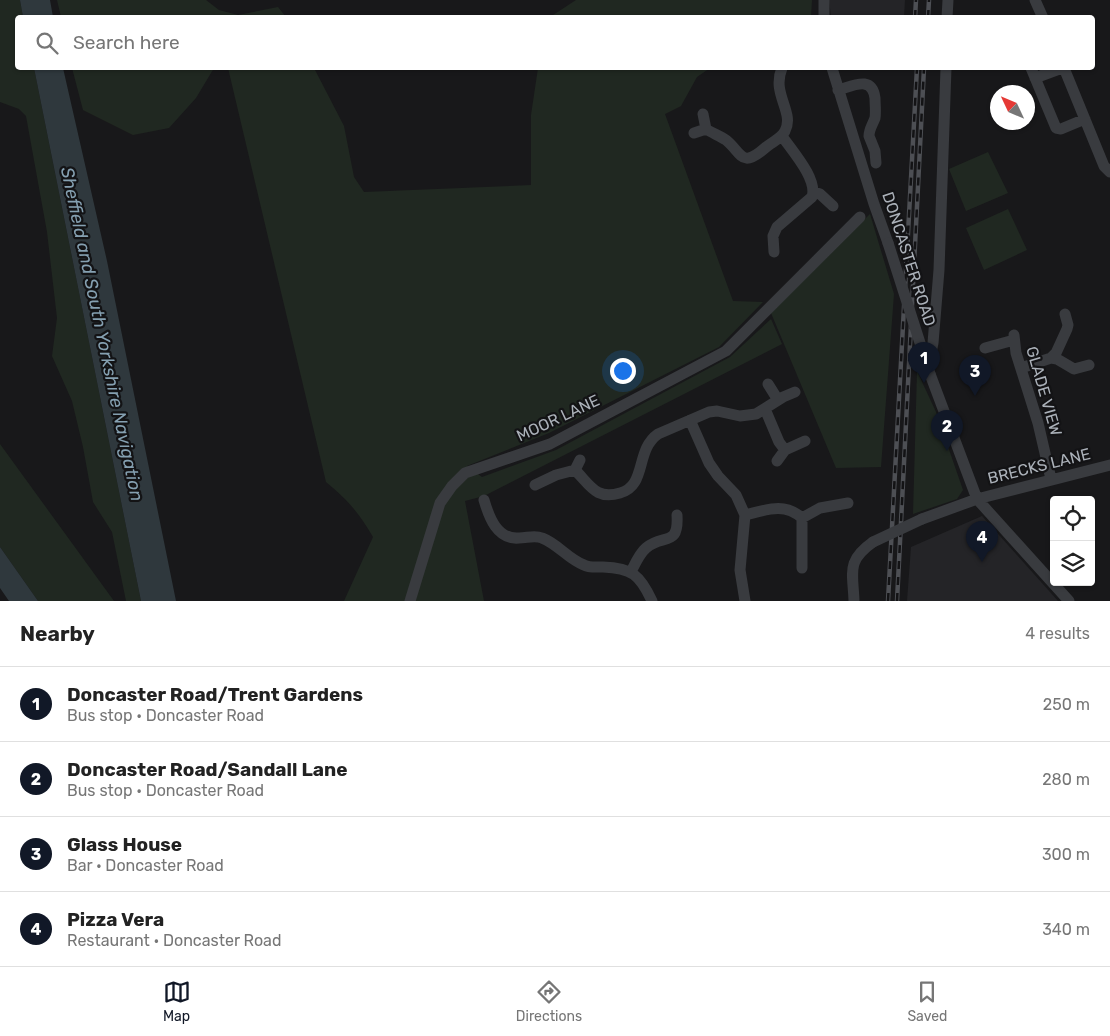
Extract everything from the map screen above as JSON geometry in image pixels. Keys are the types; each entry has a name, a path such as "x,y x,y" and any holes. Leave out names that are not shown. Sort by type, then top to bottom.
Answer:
{"street":[{"path":"824,0 824,15"},
{"path":"947,15 948,0"},
{"path":"1035,0 1041,15"},
{"path":"706,129 725,139 740,156 750,158 782,136 787,125 788,116 779,90 778,82 781,70"},
{"name":"DONCASTER ROAD","path":"833,70 929,371 976,498 1069,601"},
{"path":"929,371 939,270 946,70"},
{"path":"1051,70 1033,73 1056,128 1061,129 1085,119"},
{"path":"1064,70 1104,166 1110,172"},
{"path":"838,90 863,83 872,88 875,112 869,136 875,151 876,164"},
{"path":"703,114 706,129"},
{"path":"694,134 706,129"},
{"path":"774,252 773,236 776,229 814,192 814,186 810,177 782,136"},
{"path":"814,192 820,194 833,206"},
{"name":"MOOR LANE","path":"410,601 440,503 452,486 465,473 550,444 726,351 860,217"},
{"path":"766,221 776,229"},
{"path":"1021,368 1051,358 1056,353 1068,325 1064,311"},
{"name":"GLADE VIEW","path":"985,348 1014,338 1016,353 1038,423 1051,479"},
{"path":"1051,358 1058,359 1074,369 1090,365"},
{"path":"768,384 778,400"},
{"path":"535,485 577,465 598,493 605,496 628,491 632,487 641,467 646,446 652,438 709,412 717,411 740,416 756,414 795,392"},
{"path":"765,409 779,442 785,450"},
{"path":"690,420 709,463 718,476 736,495 745,515 740,570 745,601"},
{"path":"777,461 785,450 805,441"},
{"name":"BRECKS LANE","path":"854,601 853,562 873,542 976,498 1110,465"},
{"path":"484,500 484,519 508,537 539,537 549,541 584,566 613,568 631,572 644,584 652,601"},
{"path":"802,518 820,508 848,502"},
{"path":"745,515 781,507 798,514 802,518 802,568"},
{"path":"677,515 678,530"},
{"path":"631,572 647,547 670,538 678,530 690,529"}],"shaded area":[{"path":"0,0 20,0 23,15 15,15 15,70 34,70 141,601 126,601 112,532 93,502 72,401 52,356 57,318 47,232 26,116 19,109 0,102"},
{"path":"57,0 206,0 219,10 238,15 61,15"},
{"path":"576,0 812,0 811,15 553,15"},
{"path":"829,0 905,0 904,15 831,15"},
{"path":"278,7 284,15 238,15"},
{"path":"73,70 213,70 196,98 169,128 133,135 83,110"},
{"path":"228,70 315,70 344,126 354,177 364,192 531,185 531,115 538,70 707,70 697,77 681,106 665,114 733,301 763,302 719,347 549,433 467,466 482,477 556,450 730,357 771,319 782,344 484,496 465,501 484,601 344,601 373,537 352,507 326,482"},
{"path":"988,152 1008,193 966,211 949,169"},
{"path":"1008,209 1027,250 984,270 966,228"},
{"path":"870,214 894,294 881,467 836,468 771,313"},
{"path":"917,371 936,412 963,490 957,499 913,514"},
{"path":"0,444 114,601 38,601 0,547"},
{"path":"982,516 1058,601 907,601 911,547"}],"water":[{"path":"20,0 50,0 53,15 23,15"},
{"name":"Sheffield and South Yorkshire Navigation","path":"34,70 63,70 107,261 176,601 141,601"},
{"path":"0,547 38,601 9,601 0,588"}],"railway":[{"path":"915,15 916,0"},
{"path":"928,15 929,0"},
{"path":"888,601 917,70"},
{"path":"897,601 924,70"}],"place":[{"name":"Doncaster Road/Trent Gardens","path":"924,383"},
{"name":"Glass House","path":"975,396"},
{"name":"Doncaster Road/Sandall Lane","path":"947,451"},
{"name":"Pizza Vera","path":"982,562"}]}
